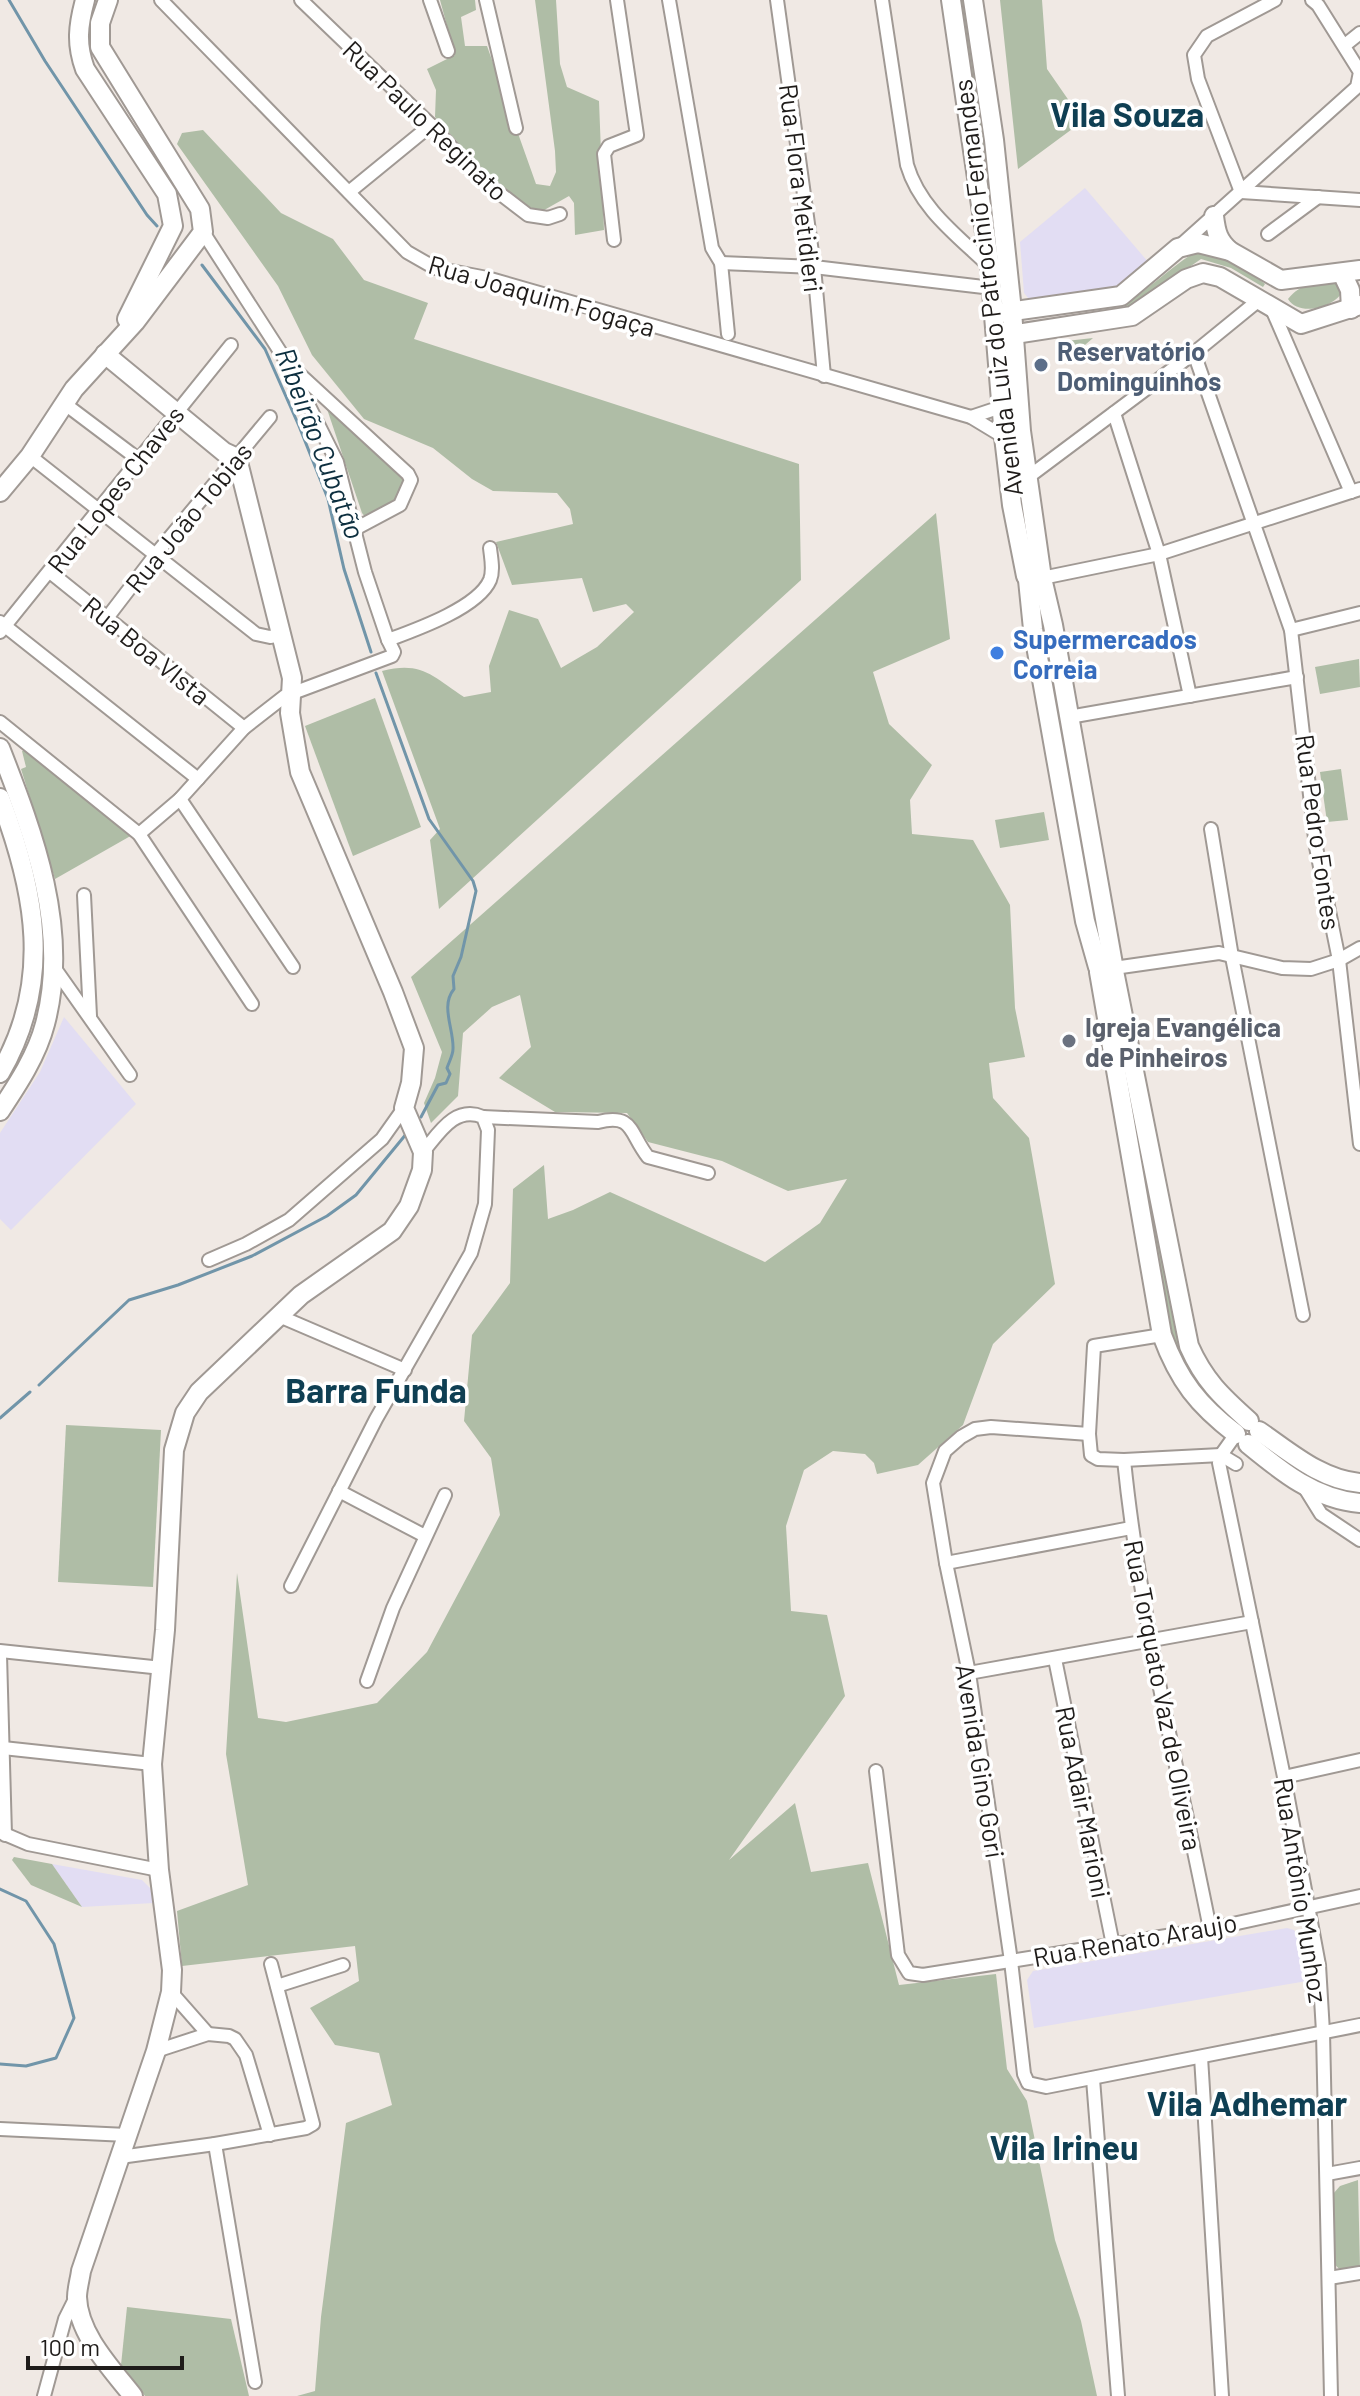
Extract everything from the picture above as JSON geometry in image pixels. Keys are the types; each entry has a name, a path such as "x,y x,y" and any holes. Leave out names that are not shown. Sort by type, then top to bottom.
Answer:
{"main road":[{"path":"85,0 77,30 78,51 85,69 167,194 173,226 117,339"},
{"path":"0,492 30,456 74,389 135,322 198,240 200,209 100,47 100,23 108,0"},
{"name":"Avenida Luiz do Patrocinio Fernandes","path":"951,0 992,288 1003,312"},
{"name":"Avenida Luiz do Patrocinio Fernandes","path":"973,0 994,140 1005,336 1027,478 1034,576 1033,629 1085,921 1107,968"},
{"path":"167,194 184,184"},
{"path":"1005,336 1132,316 1186,279 1203,273 1220,277 1301,324 1355,307 1350,290 1351,271 1286,280 1221,244 1216,235 1214,216"},
{"path":"1003,312 1121,296 1178,248 1198,243 1230,251"},
{"path":"1265,304 1286,280"},
{"path":"1076,304 1080,326"},
{"name":"Avenida Luiz do Patrocinio Fernandes","path":"1005,336 1001,407 1012,505 1034,576 1069,717 1107,968 1142,1162 1162,1335 1181,1380 1216,1419 1248,1432 1329,1476 1360,1483"},
{"path":"105,354 230,460 276,636 282,681 291,693 293,740 300,772 414,1048 411,1083 404,1108 423,1152 422,1170 409,1206 392,1231 301,1295 199,1392 185,1413 174,1450 162,1668 152,1764 159,1870 172,1970 171,1992 156,2051 81,2271 77,2296 80,2315 88,2334 133,2396"},
{"path":"0,748 22,805 46,888 55,966 45,1025 21,1079 0,1111"},
{"path":"0,798 30,893 34,953 27,1011 12,1053 0,1073"},
{"name":"Avenida Luiz do Patrocinio Fernandes","path":"1142,1162 1189,1346 1198,1367 1248,1432 1303,1485 1352,1502"}],"street":[{"name":"Rua Joaquim Fogaça","path":"161,0 407,252 435,268 487,278 971,417 1004,437"},
{"name":"Rua Paulo Reginato","path":"301,0 431,125 481,179 528,215 548,218 560,214"},
{"path":"430,0 448,51"},
{"path":"486,0 516,128"},
{"path":"614,240 604,154 609,146 637,135 617,0"},
{"path":"669,0 712,248 721,263 728,334"},
{"name":"Rua Flora Metidieri","path":"777,0 814,267 824,376"},
{"path":"882,0 907,165 913,184 927,206 990,267"},
{"path":"1241,192 1198,79 1194,55 1207,36 1275,0"},
{"path":"1178,248 1357,87 1360,72 1345,45 1312,0"},
{"path":"1345,45 1360,33"},
{"path":"349,192 431,125"},
{"path":"1241,192 1360,200"},
{"path":"1268,234 1318,197"},
{"path":"139,834 180,799 244,728 291,693 392,656 394,652 375,607 337,462 288,364 198,240"},
{"path":"721,263 814,267 992,288"},
{"path":"1027,478 1265,304 1355,491 1159,554 1034,576"},
{"path":"1292,355 1293,339 1301,324"},
{"name":"Rua Lopes Chaves","path":"2,626 50,572 231,345"},
{"name":"Rua Pedro Fontes","path":"1194,353 1291,630 1316,847 1339,960 1360,1144"},
{"path":"288,364 411,480 400,505 355,529"},
{"path":"65,404 138,459"},
{"path":"971,417 1001,407"},
{"path":"1114,413 1159,554 1190,696"},
{"name":"Rua João Tobias","path":"107,618 230,460 270,417"},
{"path":"30,456 256,634 276,636"},
{"path":"388,640 438,622 478,593 490,582 490,548"},
{"name":"Rua Boa VIsta","path":"50,572 244,728"},
{"path":"1291,630 1360,613"},
{"path":"2,626 198,779"},
{"path":"1069,717 1297,677"},
{"path":"0,722 139,834 252,1004"},
{"path":"180,799 293,967"},
{"path":"1211,829 1232,957 1303,1315"},
{"path":"84,895 90,1016"},
{"path":"1107,968 1219,953 1282,968 1311,969 1339,960 1360,948"},
{"path":"34,953 55,966 130,1075"},
{"path":"209,1260 289,1220 382,1139 404,1108"},
{"path":"423,1152 454,1117 469,1112 483,1117 598,1122 616,1118 628,1122 648,1157 708,1173"},
{"path":"291,1586 376,1419 471,1253 485,1204 488,1130 483,1117"},
{"path":"279,1316 405,1370"},
{"path":"1162,1335 1094,1346 1089,1451 1094,1457 1124,1460 1221,1455 1236,1464"},
{"name":"Avenida Gino Gori","path":"1089,1434 991,1427 975,1429 945,1451 933,1483 969,1673 1011,1961 1024,2074 1028,2083 1046,2087 1093,2079"},
{"path":"1221,1455 1248,1432"},
{"path":"1225,1486 1248,1432"},
{"name":"Rua Antônio Munhoz","path":"1221,1455 1219,1463 1284,1777 1319,1965 1331,2396"},
{"name":"Rua Torquato Vaz de Oliveira","path":"1124,1460 1131,1528 1150,1641 1210,1929"},
{"path":"1303,1485 1321,1514 1360,1540"},
{"path":"339,1491 425,1536"},
{"path":"367,1681 393,1608 445,1495"},
{"path":"1336,1523 1352,1502"},
{"path":"946,1563 1131,1528"},
{"path":"969,1673 1252,1622"},
{"path":"159,1870 28,1844 2,1834 0,1653 162,1668"},
{"name":"Rua Adair Marioni","path":"1055,1659 1113,1945"},
{"path":"3,1748 152,1764"},
{"path":"1284,1777 1360,1760"},
{"name":"Rua Renato Araujo","path":"876,1771 898,1955 909,1973 923,1975 1210,1929 1360,1896"},
{"path":"120,2157 311,2126 314,2120 271,1964"},
{"path":"277,1986 343,1965"},
{"path":"171,1992 208,2034"},
{"path":"1118,2396 1093,2079 1360,2025"},
{"path":"156,2051 208,2034 229,2036 241,2047 270,2135"},
{"path":"1201,2057 1222,2396"},
{"path":"0,2129 127,2135"},
{"path":"215,2144 255,2382"},
{"path":"1327,2174 1360,2168"},
{"path":"1329,2278 1360,2273"},
{"path":"44,2396 65,2319 77,2296"}],"shaded area":[{"path":"1085,188 1149,263 1115,291 1029,299 1024,293 1020,242"},
{"path":"64,1017 136,1104 11,1230 0,1219 0,1133 40,1072"},
{"path":"52,1864 142,1880 150,1888 154,1903 82,1907"},
{"path":"1287,1928 1294,1930 1299,1938 1307,1981 1034,2028 1027,1980 1033,1971"}],"green space":[{"path":"440,0 475,0 476,10 461,17 465,46 487,46 536,184 550,186 556,172 555,151 535,0 556,0 560,64 567,87 599,101 604,230 575,235 574,203 569,196 539,213 524,204 483,170 435,117 436,90 427,69 455,55"},
{"path":"956,0 965,0 1006,309 996,310"},
{"path":"1000,0 1042,0 1047,69 1083,121 1018,169"},
{"path":"203,130 281,213 333,239 364,280 428,303 414,339 799,464 801,580 439,909 430,840 440,829 382,671 417,669 464,697 491,692 489,666 509,610 538,619 561,668 597,647 634,612 626,604 593,612 582,578 512,585 496,542 573,524 570,509 557,493 493,491 472,479 433,448 364,419 312,355 278,286 177,144 182,133"},
{"path":"1201,249 1212,250 1265,284 1263,287 1231,268 1201,259 1126,308 1124,305"},
{"path":"1335,280 1343,291 1325,306 1300,308 1288,299 1303,287"},
{"path":"1093,338 1063,364 1057,342"},
{"path":"325,403 407,481 401,500 366,518 362,513"},
{"path":"936,513 950,639 873,672 889,724 932,765 910,800 912,834 973,840 1010,905 1015,1008 1025,1057 989,1063 993,1098 1029,1138 1055,1284 993,1344 963,1425 918,1465 877,1474 874,1463 865,1454 833,1451 804,1470 786,1526 791,1611 827,1615 845,1696 729,1860 795,1803 811,1872 868,1863 899,1985 996,1974 1007,2069 1027,2101 1055,2240 1081,2321 1097,2396 297,2396 315,2391 321,2317 346,2123 392,2105 379,2053 335,2045 310,2008 359,1981 355,1946 182,1966 177,1911 248,1885 226,1754 237,1573 258,1718 286,1722 377,1703 427,1652 500,1515 491,1458 464,1421 472,1335 510,1283 513,1189 544,1165 548,1219 610,1192 765,1262 820,1223 847,1179 788,1191 722,1161 648,1142 627,1113 555,1112 499,1078 531,1047 520,995 492,1007 463,1033 458,1096 431,1123 424,1103 442,1052 411,977"},
{"path":"1039,591 1107,957 1100,955 1034,593"},
{"path":"1359,659 1360,687 1320,694 1315,667"},
{"path":"375,698 421,827 353,856 305,726"},
{"path":"29,748 134,834 55,879 21,769 26,767 22,751"},
{"path":"1341,769 1348,820 1327,822 1320,772"},
{"path":"1044,812 1049,840 1000,848 995,820"},
{"path":"1142,1169 1146,1169 1164,1249 1169,1292 1181,1343 1234,1416 1228,1424 1205,1401 1173,1346"},
{"path":"66,1425 161,1430 153,1587 58,1582"},
{"path":"14,1857 52,1864 82,1907 31,1885 12,1860"},
{"path":"1358,2180 1360,2269 1345,2271 1334,2263 1333,2194 1340,2186"},
{"path":"127,2307 231,2319 249,2396 145,2396 121,2365"}],"waterway":[{"name":"Ribeirão Cubatão","path":"9,0 45,61 157,226"},
{"name":"Ribeirão Cubatão","path":"202,265 265,349 299,426 328,499 344,569 371,652"},
{"name":"Ribeirão Cubatão","path":"376,673 429,819 473,881 476,891 461,957 453,976 454,989 448,1003 453,1041 447,1068 450,1074 446,1083 438,1085 421,1117"},
{"path":"39,1385 129,1300 252,1256 327,1216 356,1195 407,1133"},
{"name":"Ribeirão Cubatão","path":"0,1418 30,1392"},
{"name":"Ribeirão Cubatão","path":"0,1889 26,1901 54,1944 74,2018 56,2058 26,2066 0,2064"}],"place":[{"name":"Reservatório Dominguinhos","path":"1041,365"},
{"name":"Supermercados Correia","path":"997,653"},
{"name":"Igreja Evangélica de Pinheiros","path":"1069,1041"}],"district":[{"name":"Vila Souza","path":"1127,113"},
{"name":"Barra Funda","path":"376,1389"},
{"name":"Vila Adhemar","path":"1247,2102"},
{"name":"Vila Irineu","path":"1064,2146"}]}
